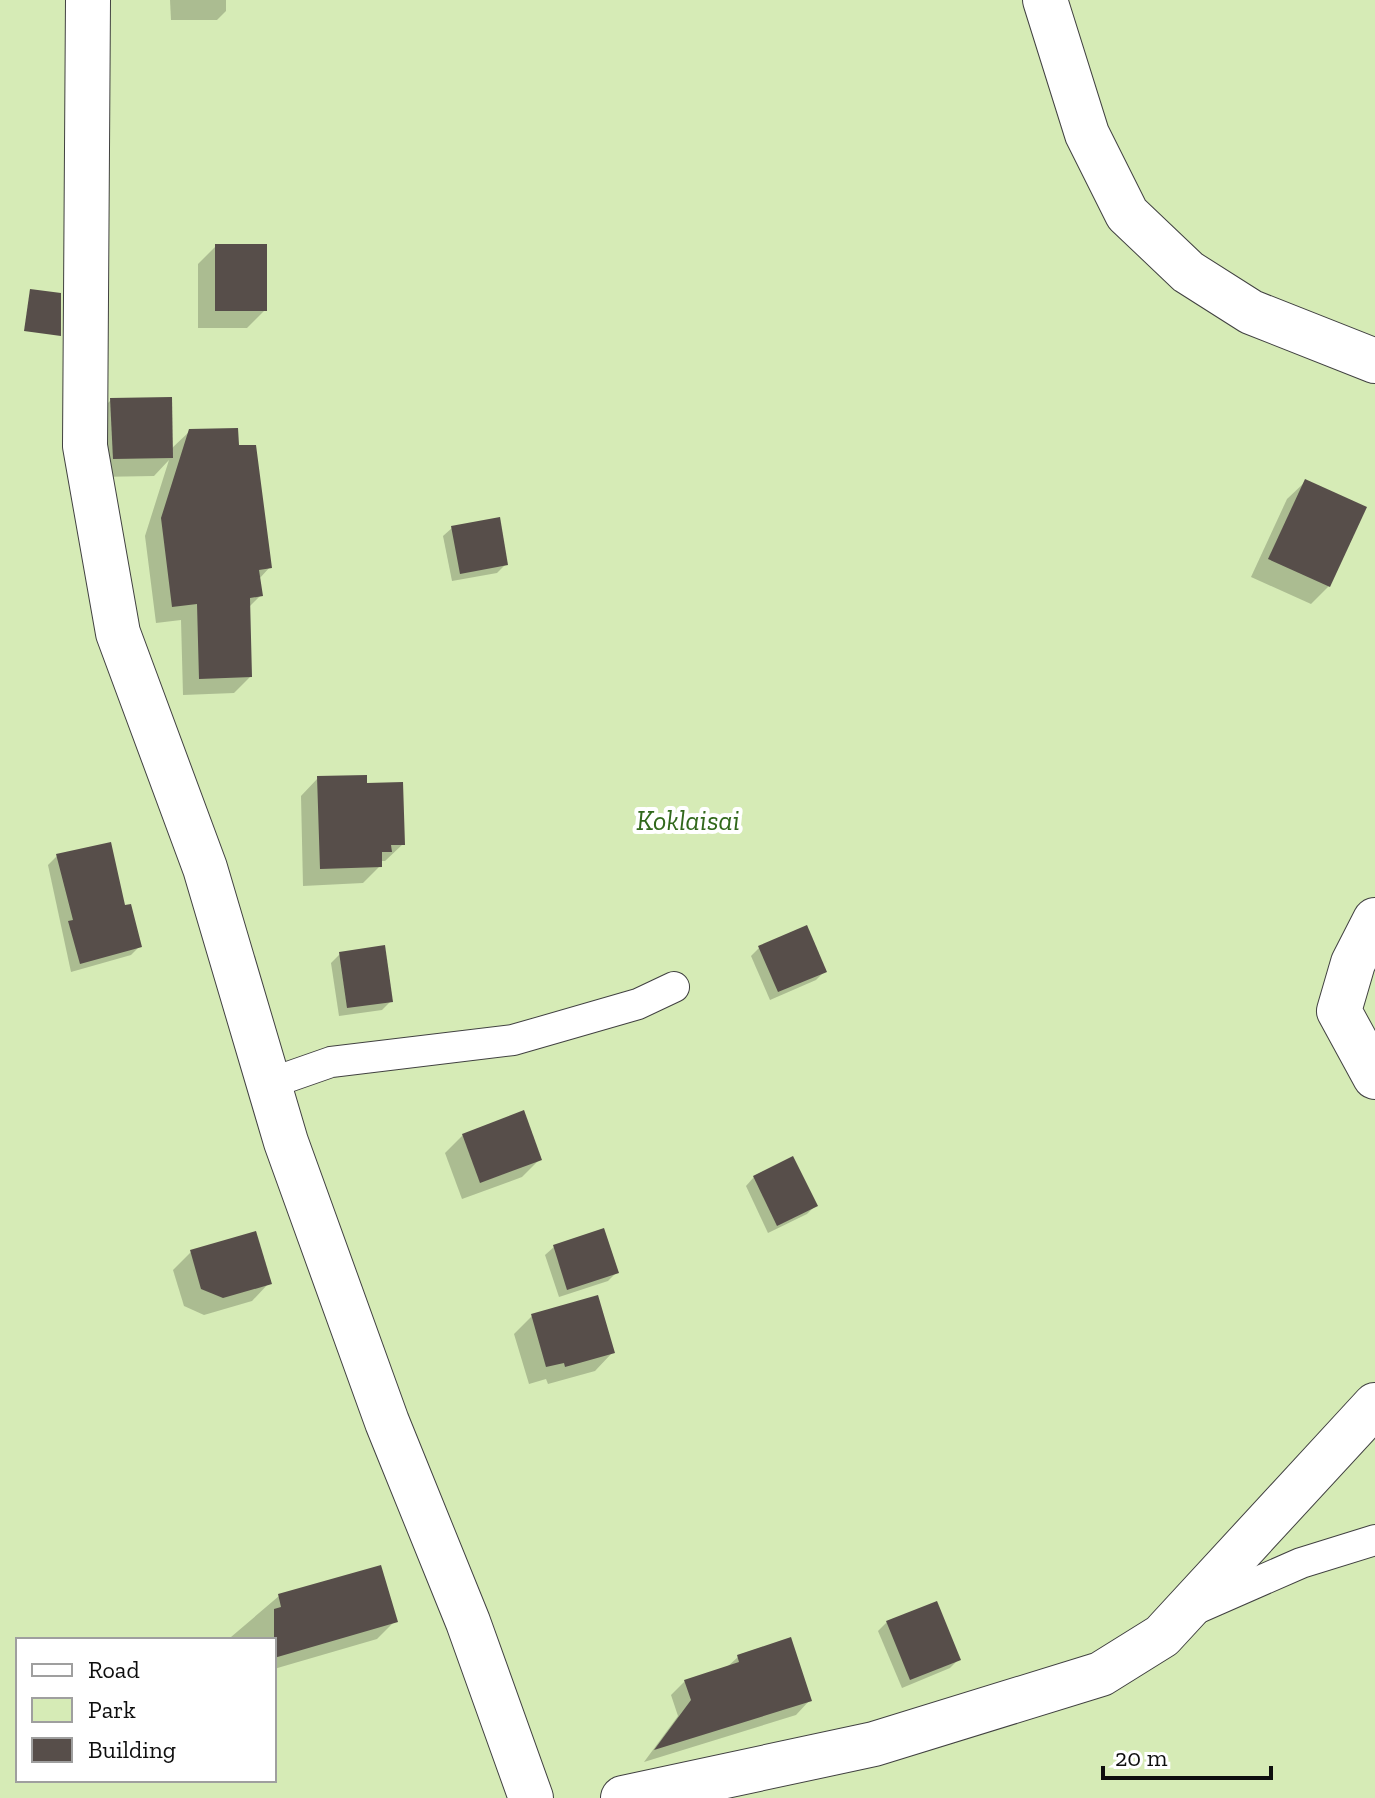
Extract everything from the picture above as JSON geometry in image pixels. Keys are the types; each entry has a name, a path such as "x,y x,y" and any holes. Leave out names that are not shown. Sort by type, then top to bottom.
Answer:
{"street":[{"path":"88,0 85,446 118,633 205,868 268,1084 387,1422 468,1622 531,1798"},
{"path":"1045,0 1087,134 1127,214 1188,272 1251,312 1375,361"},
{"path":"1375,920 1353,963 1339,1011 1375,1077"},
{"path":"623,1798 874,1744 1101,1674 1162,1636 1375,1405"}],"lane":[{"path":"268,1084 331,1062 513,1040 610,1013 674,987"},
{"path":"1180,1616 1301,1563 1375,1540"}],"green space":[{"name":"Koklaisai","path":"0,0 1375,0 1375,1798 0,1798"}],"building":[{"path":"215,244 267,244 267,311 215,311"},
{"path":"30,289 61,293 61,336 24,331"},
{"path":"172,397 173,458 113,459 110,398"},
{"path":"238,428 239,445 256,445 272,568 259,570 263,596 250,598 252,677 199,679 197,604 172,607 161,518 189,429"},
{"path":"1305,479 1367,507 1330,587 1268,559"},
{"path":"500,517 508,565 460,574 451,526"},
{"path":"367,775 367,783 403,782 405,845 391,845 392,852 382,852 382,867 320,869 317,776"},
{"path":"111,842 125,905 131,904 142,947 80,964 68,921 73,920 56,854"},
{"path":"807,925 827,972 778,992 758,946"},
{"path":"385,945 393,1002 347,1008 339,952"},
{"path":"524,1110 542,1160 480,1183 462,1134"},
{"path":"793,1156 818,1206 777,1226 753,1176"},
{"path":"604,1228 619,1273 567,1290 553,1245"},
{"path":"256,1231 272,1284 223,1298 201,1289 190,1250"},
{"path":"598,1295 615,1353 565,1367 564,1363 546,1367 531,1314"},
{"path":"381,1565 398,1622 276,1657 274,1609 281,1607 278,1594"},
{"path":"937,1601 961,1660 910,1680 886,1621"},
{"path":"791,1637 812,1701 654,1750 691,1700 684,1680 739,1662 737,1655"}]}
